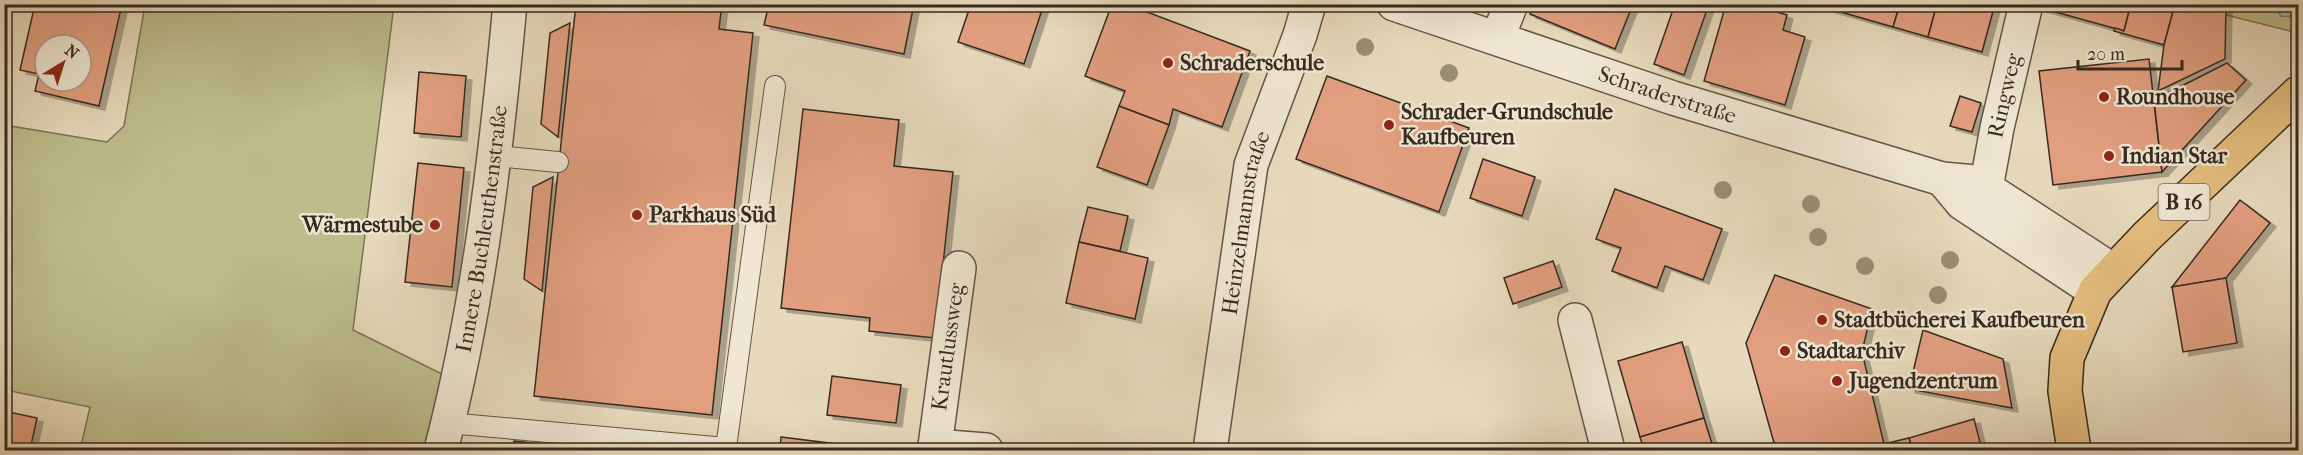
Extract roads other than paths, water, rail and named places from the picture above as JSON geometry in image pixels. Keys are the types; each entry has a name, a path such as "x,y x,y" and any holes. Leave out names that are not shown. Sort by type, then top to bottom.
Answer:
{"main road":[{"name":"B 16","path":"2074,450 2065,391 2068,348 2104,280 2298,93"}],"street":[{"name":"Innere Buchleuthenstraße","path":"444,437 471,318 496,156 510,4"},
{"name":"Heinzelmannstraße","path":"1210,450 1251,165 1300,35 1309,4"},
{"name":"Schraderstraße","path":"1394,4 1498,37 1674,98 1942,179 1975,183 1986,188 2104,280"},
{"path":"1498,37 1511,4"},
{"name":"Ringweg","path":"1986,188 1996,128 2026,4"},
{"path":"1942,179 1962,203 2104,280"},
{"name":"Krautlussweg","path":"959,268 935,446 986,450"},
{"path":"1575,320 1608,450"}],"lane":[{"path":"444,437 726,448 775,86"},
{"path":"496,156 558,162"}],"water":[{"path":"2274,5 2298,5 2298,17 2281,16"}],"place":[{"name":"Schraderschule","path":"1168,63"},
{"name":"Roundhouse","path":"2104,97"},
{"name":"Schrader-Grundschule Kaufbeuren","path":"1389,125"},
{"name":"Indian Star","path":"2109,156"},
{"name":"Parkhaus Süd","path":"637,215"},
{"name":"Wärmestube","path":"435,225"},
{"name":"Stadtbücherei Kaufbeuren","path":"1822,320"},
{"name":"Stadtarchiv","path":"1785,351"},
{"name":"Jugendzentrum","path":"1837,381"}]}
